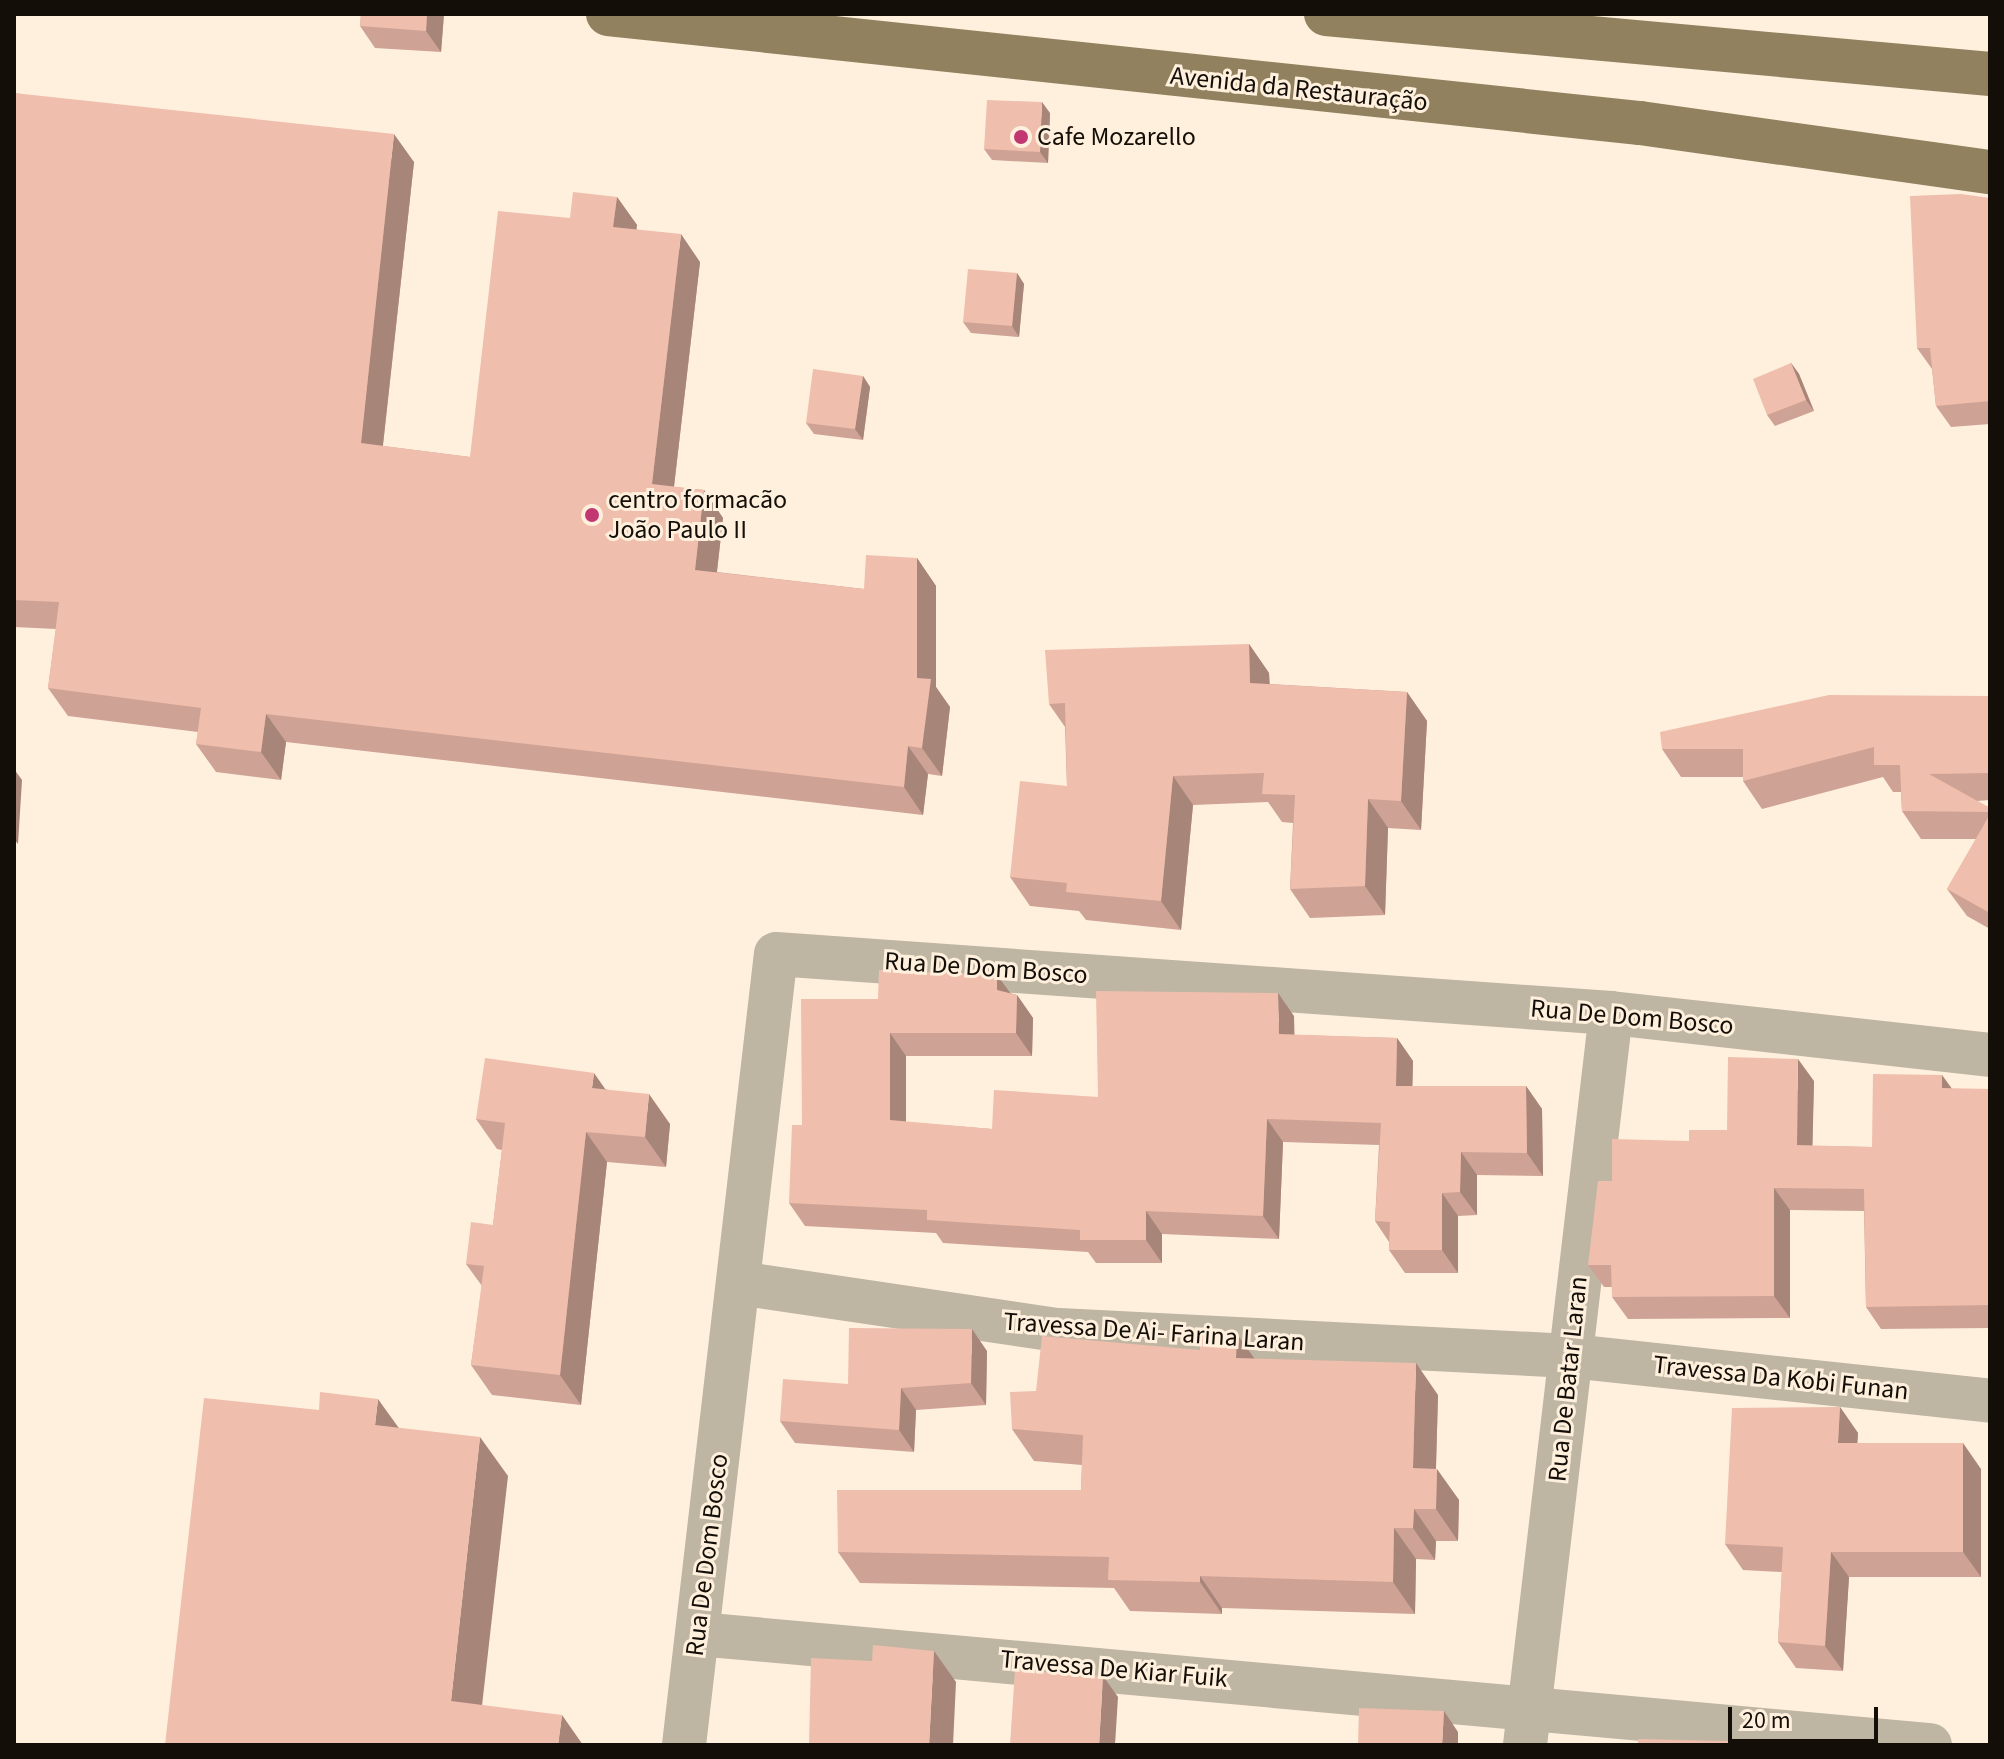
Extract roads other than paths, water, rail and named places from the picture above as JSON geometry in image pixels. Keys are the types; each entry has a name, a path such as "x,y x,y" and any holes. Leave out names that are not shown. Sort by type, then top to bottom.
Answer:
{"main road":[{"name":"Avenida da Restauração","path":"608,14 1640,123 1990,172"},
{"path":"1326,14 1990,74"}],"street":[{"name":"Rua De Dom Bosco","path":"684,1745 776,954 1611,1013 1990,1055"},
{"name":"Rua De Batar Laran","path":"1528,1724 1611,1013"},
{"name":"Travessa De Ai- Farina Laran","path":"739,1283 1059,1330 1571,1356"},
{"name":"Travessa Da Kobi Funan","path":"1571,1356 1990,1401"},
{"name":"Travessa De Kiar Fuik","path":"698,1634 1528,1724 1930,1745"}],"place":[{"name":"Cafe Mozarello","path":"1021,137"},
{"name":"centro formacão João Paulo II","path":"592,515"}]}
